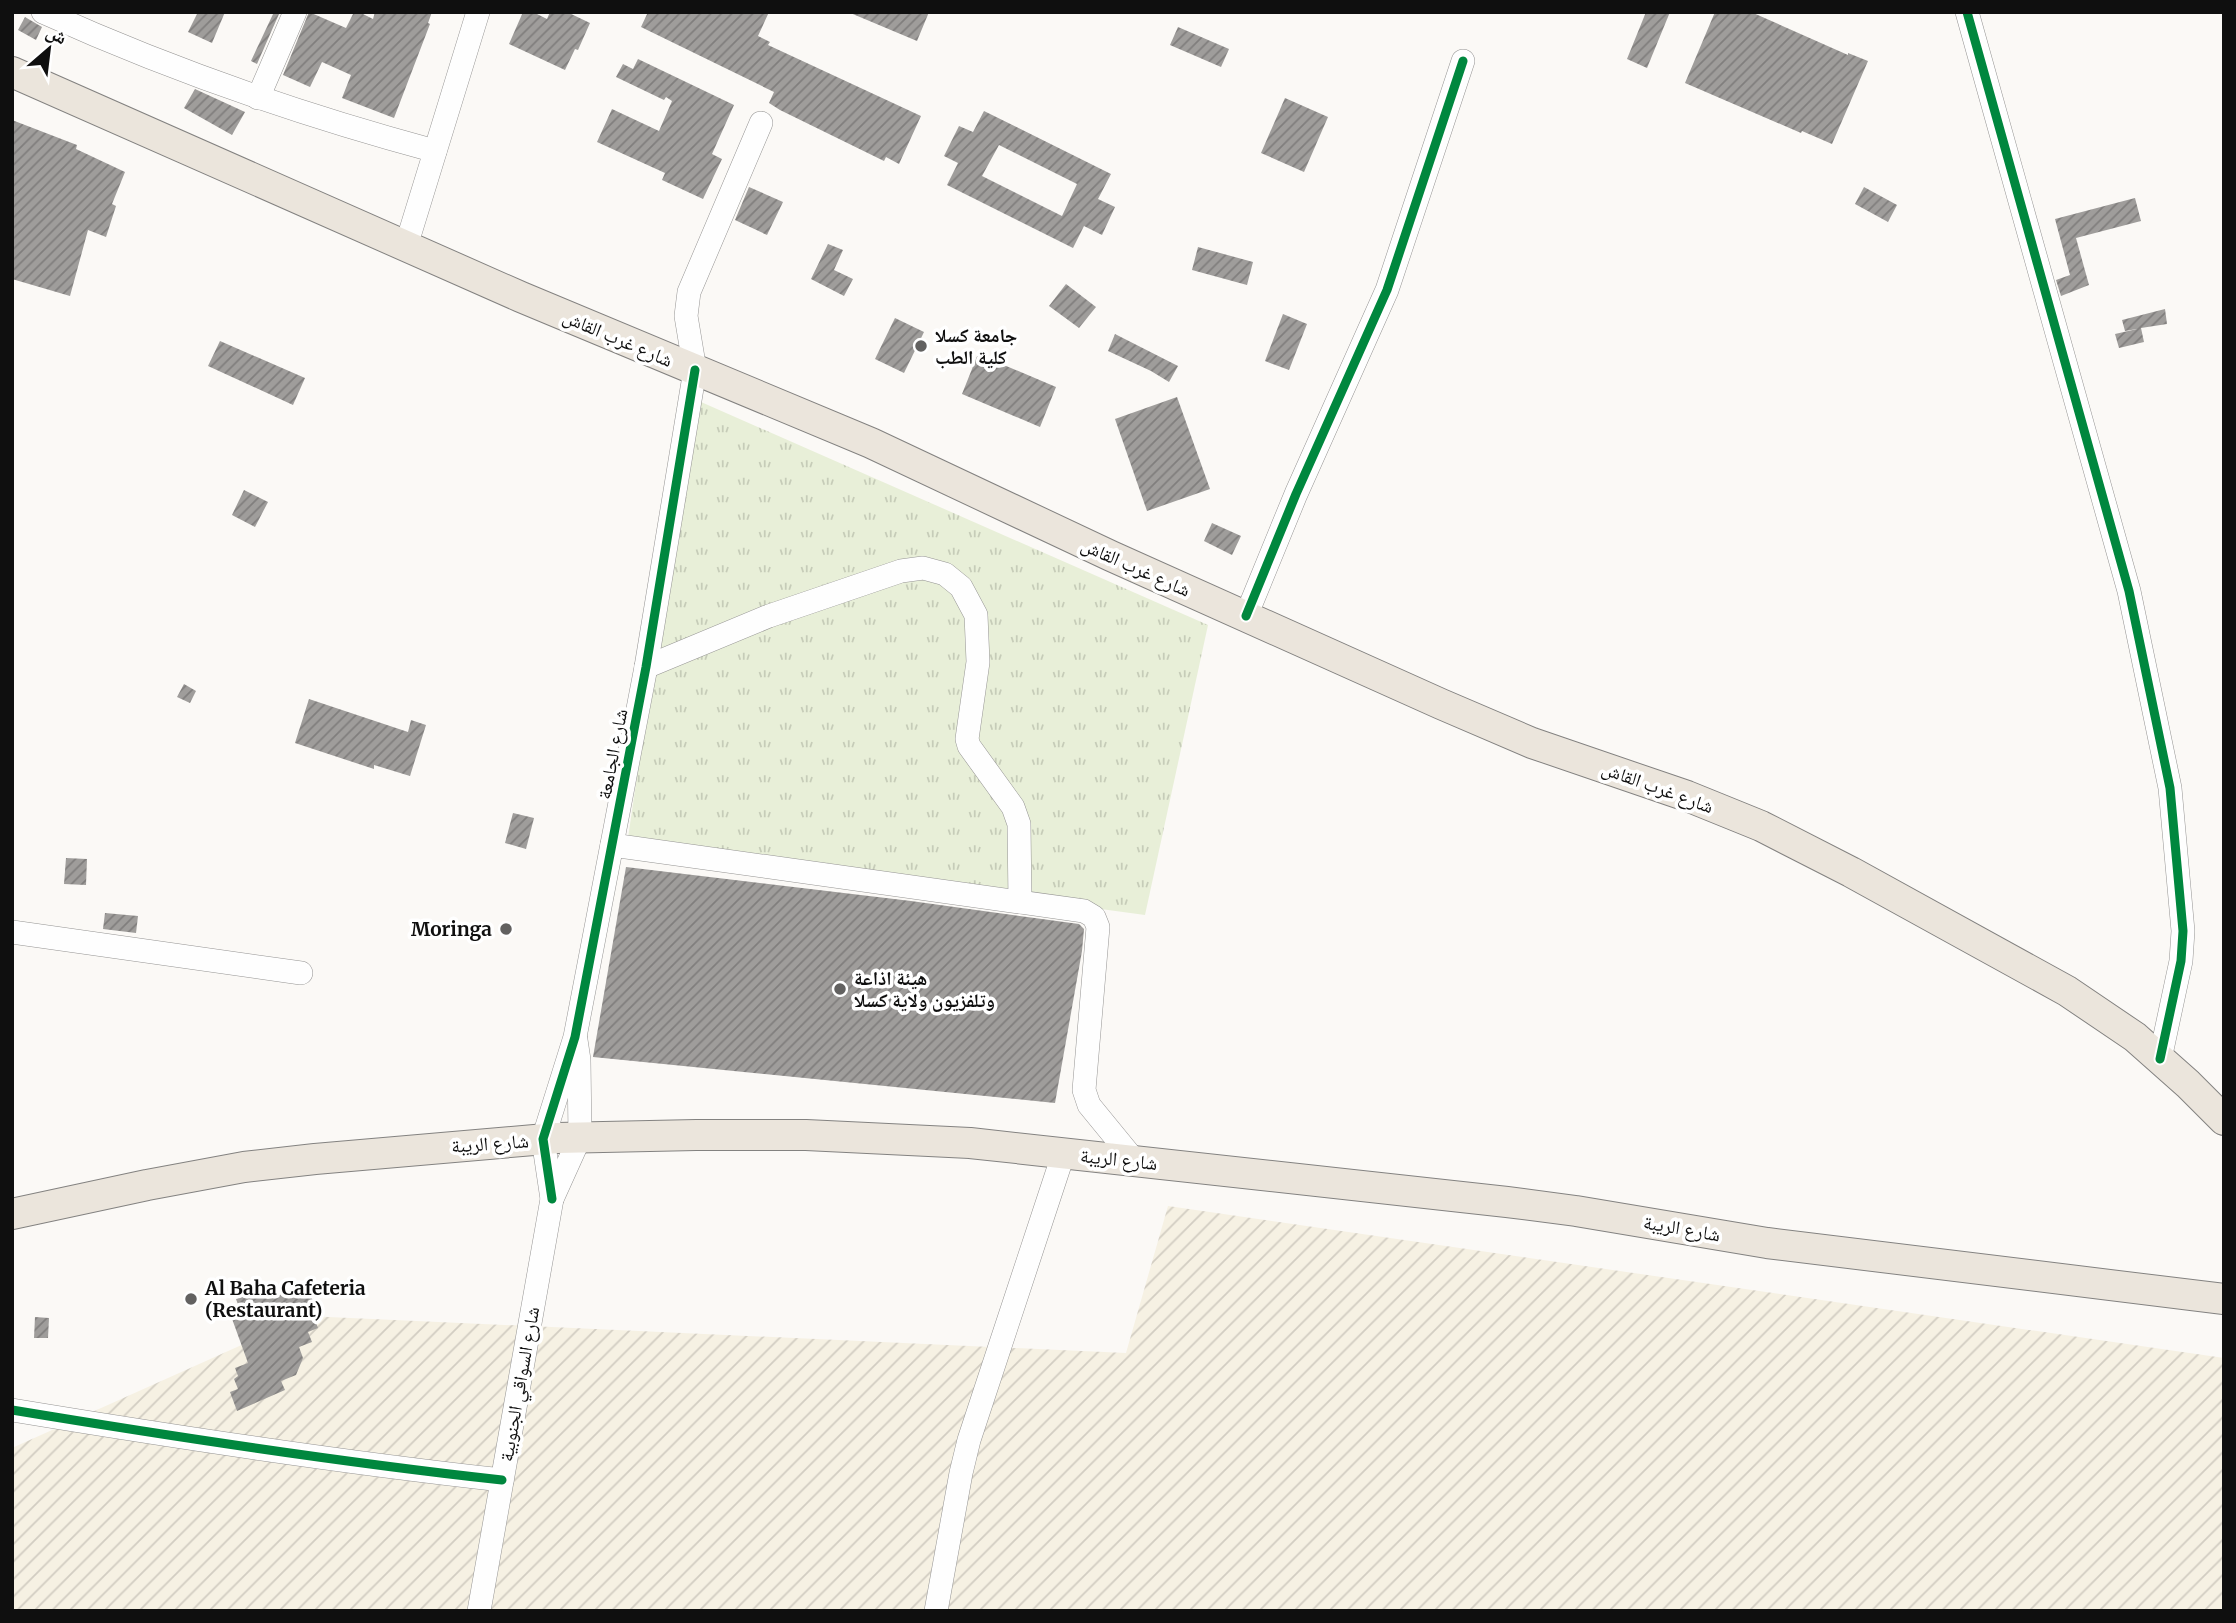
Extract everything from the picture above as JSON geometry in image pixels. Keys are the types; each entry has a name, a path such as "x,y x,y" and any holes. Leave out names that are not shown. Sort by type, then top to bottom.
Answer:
{"main road":[{"name":"شارع غرب القاش","path":"12,72 406,246 871,443 1088,546 1357,668 1532,743 1687,796 1761,826 1851,872 2067,991 2135,1037 2224,1120"},
{"name":"شارع الريبة","path":"12,1214 244,1167 447,1146 580,1137 867,1137 970,1143 1134,1160 1576,1211 1781,1244 2224,1299"}],"street":[{"path":"43,12 93,35 258,98 337,125 435,151"},
{"path":"258,98 295,12"},
{"path":"406,246 478,12"},
{"path":"1967,12 2129,592 2170,788 2183,931 2181,961 2161,1059"},
{"path":"1246,616 1296,494 1387,290 1463,61"},
{"name":"شارع الجامعة","path":"543,1139 575,1037 646,667 695,370 686,316 689,292 761,123"},
{"path":"646,667 769,616 901,571 923,568 945,574 961,587 976,615 978,662 967,739 973,752 1013,807 1019,824 1020,902"},
{"path":"612,845 1084,911 1094,918 1098,927 1084,1090 1089,1105 1134,1160"},
{"path":"12,932 301,973"},
{"path":"575,1037 579,1060 580,1137"},
{"name":"شارع السواقي الجنوبية","path":"478,1611 552,1199 580,1137"},
{"name":"شارع السواقي الجنوبية","path":"543,1139 552,1199"},
{"path":"936,1611 969,1440 1064,1153"},
{"path":"12,1410 216,1443 502,1480"}],"shaded area":[{"path":"1168,1206 2224,1358 2224,1611 12,1611 12,1448 306,1316 1126,1353"}],"green space":[{"path":"692,398 1208,625 1145,915 627,845"}],"building":[{"path":"198,12 225,12 212,43 188,32"},
{"path":"274,12 279,14 257,64 251,61"},
{"path":"309,12 346,28 354,12 373,19 375,12 432,12 428,23 430,24 394,118 342,98 351,75 322,62 310,87 283,75"},
{"path":"523,12 533,12 547,19 550,12 567,12 590,23 565,70 509,44"},
{"path":"648,12 769,12 758,36 770,42 768,45 921,116 899,164 886,157 884,161 780,110 769,103 774,92 641,27"},
{"path":"848,12 929,12 917,41"},
{"path":"1646,12 1670,12 1647,68 1627,59"},
{"path":"1715,12 1751,12 1848,55 1868,61 1832,144 1685,83"},
{"path":"25,17 42,27 36,40 18,30"},
{"path":"1178,27 1229,49 1221,67 1170,45"},
{"path":"638,59 734,105 712,154 722,159 703,199 662,180 665,173 597,142 612,109 659,131 672,101 666,97 664,100 616,77 623,64 633,69"},
{"path":"195,89 245,112 232,135 184,108"},
{"path":"1285,98 1328,117 1304,172 1261,153"},
{"path":"984,111 1111,174 1098,199 1115,207 1102,235 1084,226 1073,248 947,185 958,163 944,156 959,126 973,132","holes":["999,145 1077,184 1062,216 982,176"]},
{"path":"12,120 77,145 76,149 125,172 112,204 116,206 106,237 88,230 70,296 12,279"},
{"path":"749,187 783,202 767,235 735,220"},
{"path":"1864,187 1897,205 1888,222 1855,204"},
{"path":"2135,198 2141,221 2076,238 2089,285 2061,296 2056,280 2070,275 2055,219"},
{"path":"828,244 843,250 834,270 853,279 844,296 811,279"},
{"path":"1198,247 1253,262 1247,285 1192,270"},
{"path":"1066,284 1096,307 1079,328 1049,306"},
{"path":"2165,309 2167,324 2141,328 2144,342 2119,348 2115,334 2137,329 2125,331 2122,320"},
{"path":"1283,314 1307,324 1289,370 1265,361"},
{"path":"895,318 924,332 904,373 875,359"},
{"path":"1115,334 1178,366 1169,382 1108,351"},
{"path":"220,341 305,378 293,405 208,366"},
{"path":"978,354 1056,387 1040,427 962,394"},
{"path":"1177,397 1210,489 1147,511 1115,419"},
{"path":"244,490 268,502 255,527 232,515"},
{"path":"1212,523 1241,536 1232,555 1204,541"},
{"path":"184,684 196,691 190,703 177,697"},
{"path":"309,699 408,732 411,720 426,725 410,776 374,765 374,769 295,743"},
{"path":"513,813 534,818 526,849 505,843"},
{"path":"66,858 87,859 86,885 64,884"},
{"name":"هيئة اذاعة وتلفزيون ولاية كسلا","path":"626,867 1079,924 1084,929 1082,951 1055,1103 593,1057"},
{"path":"105,913 138,916 136,933 103,929"},
{"path":"306,1285 314,1303 310,1305 318,1328 308,1332 312,1342 299,1347 303,1358 296,1375 281,1381 285,1390 237,1411 230,1392 238,1389 234,1379 238,1376 235,1368 248,1363 231,1316 241,1313 236,1299 251,1293 268,1299"},
{"path":"35,1317 49,1318 48,1338 34,1338"}],"cycle path":[{"path":"1967,12 2129,591 2170,788 2183,931 2181,961 2160,1059"},
{"path":"1246,616 1296,494 1387,290 1463,61"},
{"path":"552,1199 543,1139 575,1037 646,667 695,370"},
{"path":"12,1410 257,1448 502,1480"}],"place":[{"name":"جامعة كسلا كلية الطب","path":"921,346"},
{"name":"Moringa","path":"506,929"},
{"name":"هيئة اذاعة وتلفزيون ولاية كسلا","path":"840,989"},
{"name":"Al Baha Cafeteria (Restaurant)","path":"191,1299"}]}
